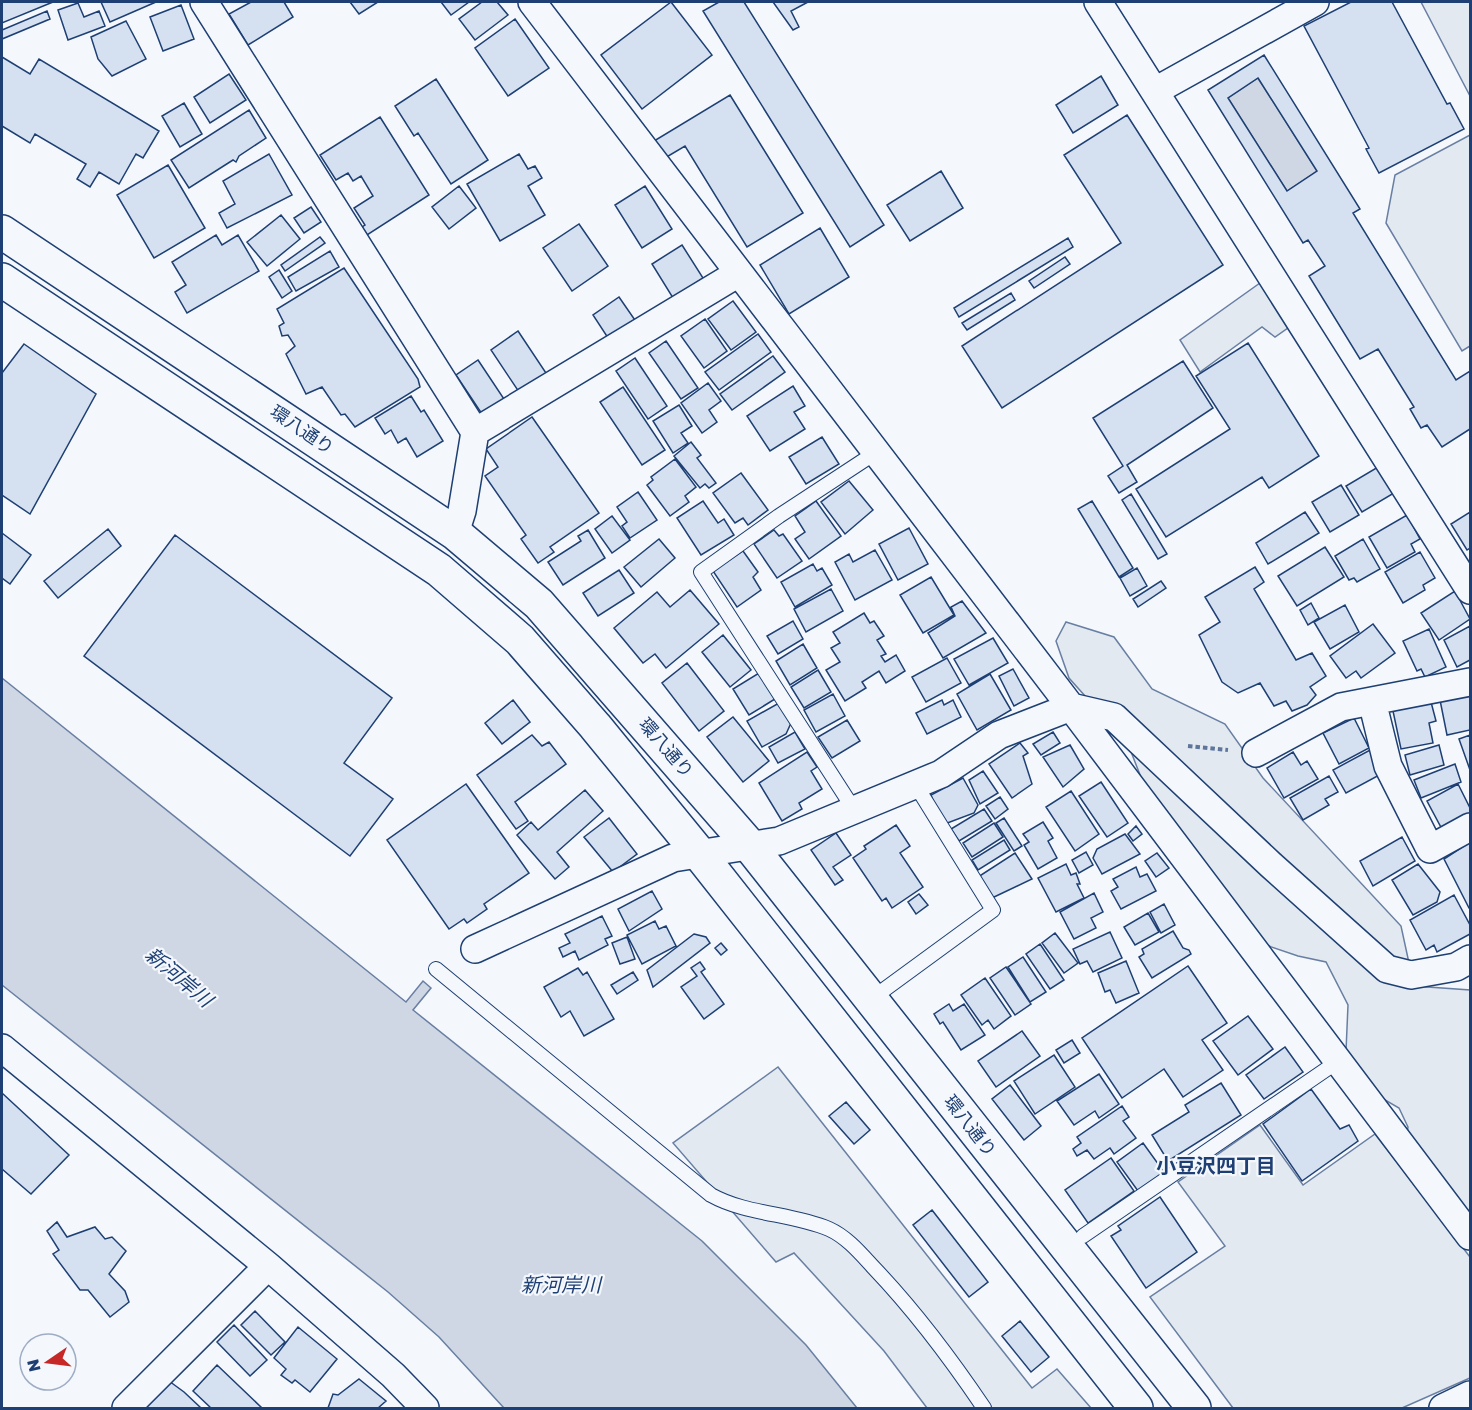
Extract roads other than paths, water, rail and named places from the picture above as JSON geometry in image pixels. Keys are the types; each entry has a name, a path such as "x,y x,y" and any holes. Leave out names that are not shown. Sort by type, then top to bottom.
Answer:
{"main road":[{"name":"環八通り","path":"2,232 455,533 539,604 750,846 1194,1408"},
{"path":"2,280 439,570 520,640 595,726 699,852 1136,1408"}],"street":[{"path":"204,2 475,432 462,511 455,533"},
{"path":"532,2 1071,707 1470,1236"},
{"path":"1098,2 1470,590"},
{"path":"1155,91 1315,2"},
{"path":"475,432 738,274"},
{"path":"1256,753 1341,707 1470,682"},
{"path":"1372,701 1389,766 1431,849 1470,827"},
{"path":"475,949 673,858 779,840 941,774 999,735 1071,707 1114,717 1271,865 1387,969 1411,975 1456,968 1470,959"},
{"path":"2,1048 268,1266 393,1375 425,1408"},
{"path":"126,1408 268,1266"},
{"path":"1443,1408 1470,1395"}],"lane":[{"path":"853,808 701,572 779,516 875,453"},
{"path":"870,1000 993,910 915,784"},
{"path":"436,969 711,1195 729,1205 804,1220 832,1230 855,1248 909,1306 984,1408"},
{"path":"1083,1236 1337,1062"}],"water":[{"path":"1258,78 1317,171 1287,191 1228,98"},
{"name":"新河岸川","path":"2,678 406,1002 423,981 431,988 413,1010 702,1241 806,1345 857,1408 504,1408 439,1337 388,1292 2,985"}],"district":[{"name":"小豆沢四丁目","path":"1216,1166"}]}
